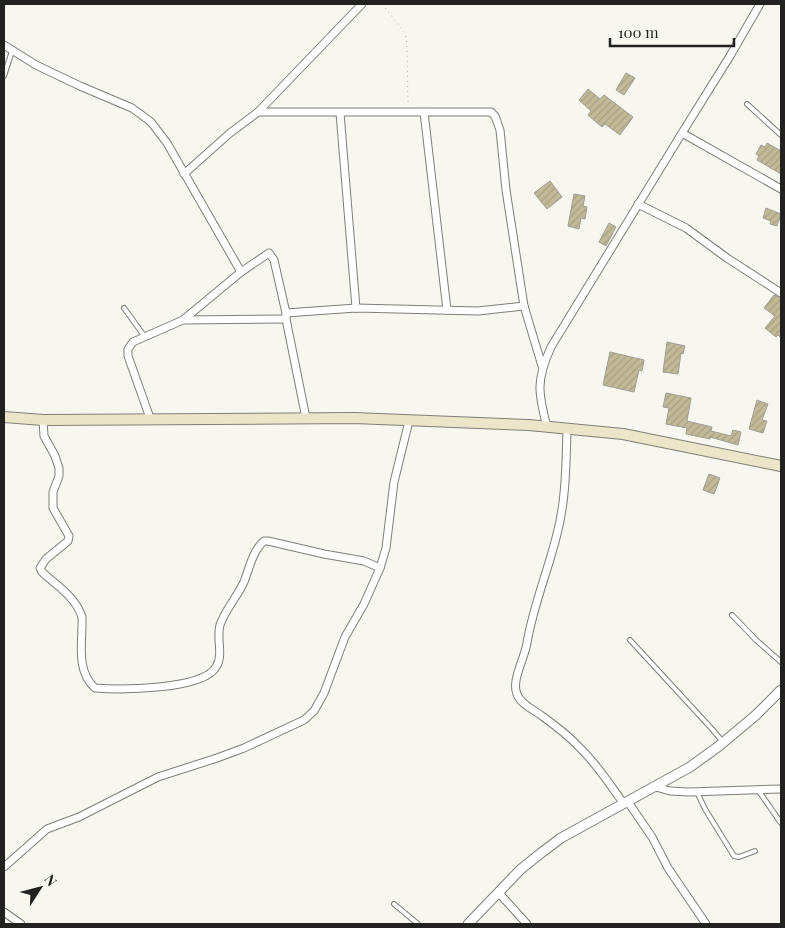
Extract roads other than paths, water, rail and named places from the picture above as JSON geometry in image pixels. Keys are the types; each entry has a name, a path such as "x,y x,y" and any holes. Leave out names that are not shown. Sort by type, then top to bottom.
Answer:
{"main road":[{"path":"4,418 44,420 306,418 409,420 548,427 623,434 781,466"}],"street":[{"path":"184,174 258,112 362,4"},
{"path":"548,427 539,386 542,366 551,347 590,286 760,4"},
{"path":"4,45 36,65 132,108 151,122 167,143 241,272"},
{"path":"258,112 491,112 495,116 500,130 506,190 524,306 542,366"},
{"path":"424,112 447,310"},
{"path":"340,113 356,308"},
{"path":"682,133 781,189"},
{"path":"638,204 686,228 727,258 781,293"},
{"path":"150,418 128,356 128,349 133,342 183,320 266,254 272,255 306,418"},
{"path":"183,320 286,316 356,308 478,311 524,306"},
{"path":"44,420 44,436 59,468 59,476 53,492 53,508 69,536 68,541 46,560 40,568 42,572 69,595 80,610 83,671 90,684 95,688 166,687 188,682 214,670 219,658 220,627 224,616 242,587 257,549 264,541 364,561 380,568"},
{"path":"4,867 46,829 79,818 158,777 216,758 304,720 314,711 324,693 345,637 364,604 380,568 386,548 394,482 409,420"},
{"path":"567,429 565,488 562,511 515,683 515,689 517,696 524,703 582,749 626,803 652,837 668,868 706,924"},
{"path":"468,924 521,869 561,838 690,767 723,742 781,690"},
{"path":"656,787 670,792 781,789"},
{"path":"498,892 527,924"},
{"path":"4,912 21,924"}],"lane":[{"path":"4,76 12,50"},
{"path":"747,104 781,135"},
{"path":"124,308 145,338"},
{"path":"732,615 781,662"},
{"path":"630,640 723,742"},
{"path":"758,790 781,823"},
{"path":"697,792 705,809 734,856 738,857 755,851"},
{"path":"394,904 418,924"}]}
